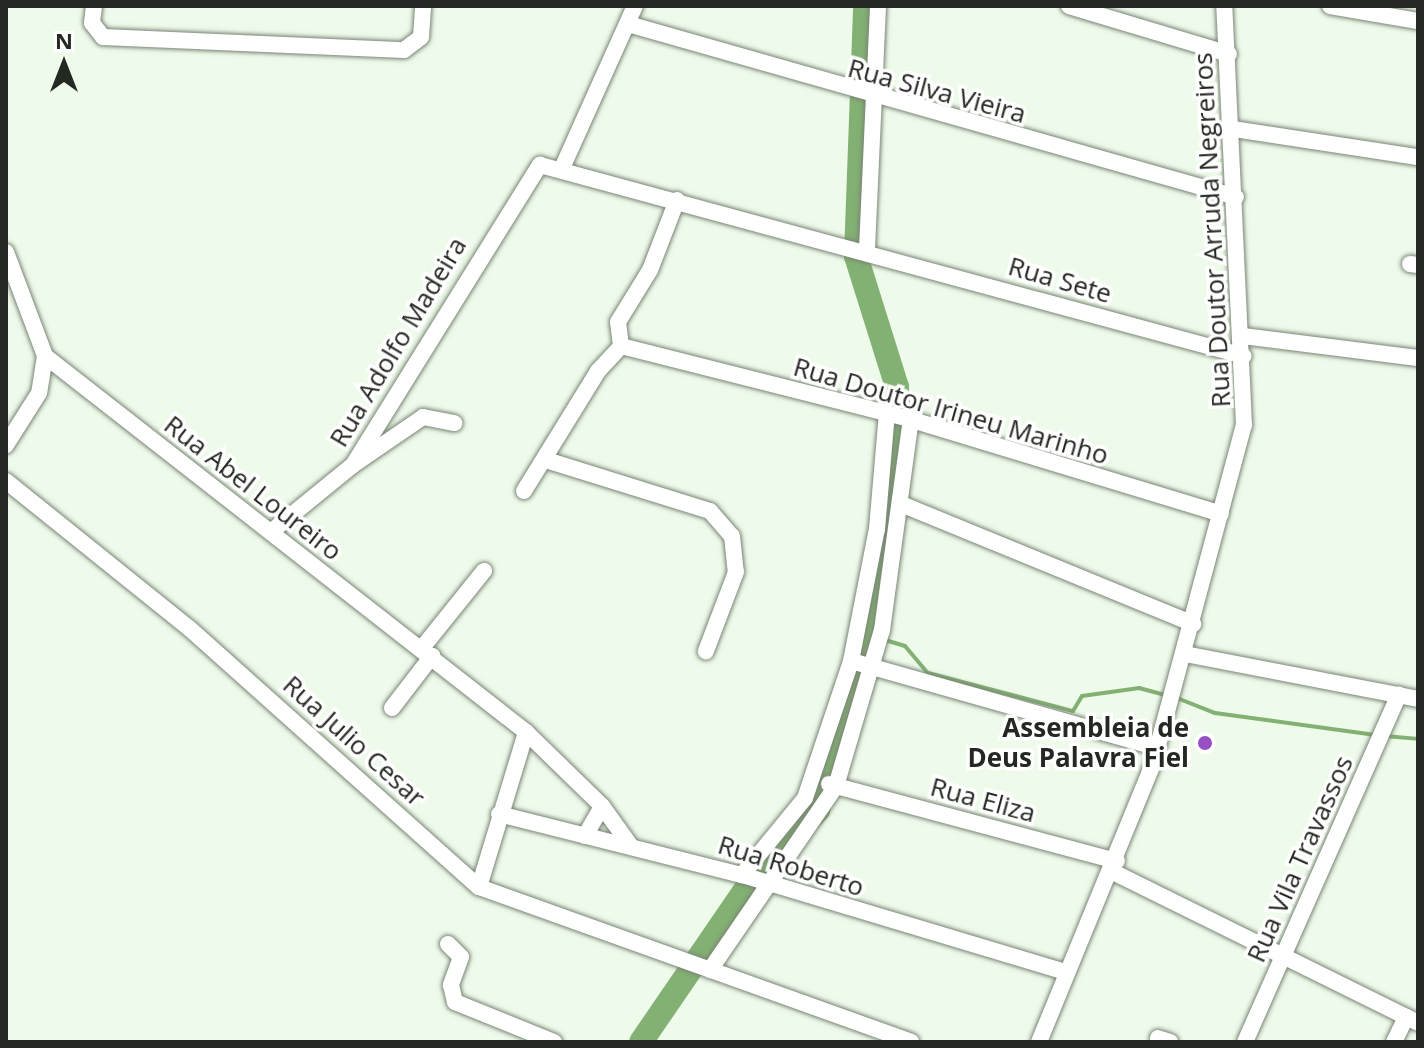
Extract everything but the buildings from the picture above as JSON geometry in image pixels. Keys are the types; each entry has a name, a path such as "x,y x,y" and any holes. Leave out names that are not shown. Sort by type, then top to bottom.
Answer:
{"street":[{"path":"94,6 92,23 103,37 404,50 421,37 423,6"},
{"path":"524,491 546,460 598,371 621,346 618,322 650,270 677,200 555,165 635,6"},
{"path":"866,249 878,6"},
{"path":"1069,6 1229,54"},
{"name":"Rua Doutor Arruda Negreiros","path":"1039,1042 1066,972 1115,867 1158,748 1244,425 1234,129 1224,6"},
{"path":"1330,6 1418,21"},
{"name":"Rua Silva Vieira","path":"628,24 872,99 1236,197"},
{"path":"1234,129 1418,157"},
{"name":"Rua Adolfo Madeira","path":"272,531 353,465 533,171 555,165"},
{"name":"Rua Sete","path":"677,200 842,242 1244,356"},
{"path":"6,252 10,277 45,356 39,393 6,445"},
{"path":"1243,336 1418,358"},
{"name":"Rua Doutor Irineu Marinho","path":"621,346 910,419 1221,514"},
{"name":"Rua Abel Loureiro","path":"45,356 526,732 602,806 630,845"},
{"path":"745,876 825,782 877,529 888,413"},
{"path":"353,465 423,417 454,423"},
{"path":"709,969 771,886 825,782 873,670 901,504 910,419"},
{"path":"546,460 710,511 732,536 736,572 706,651"},
{"name":"Rua Julio Cesar","path":"6,481 189,628 479,887 911,1042"},
{"path":"901,504 1193,624"},
{"path":"392,708 484,571"},
{"path":"1185,654 1418,699"},
{"path":"852,662 1158,748"},
{"name":"Rua Vila Travassos","path":"1245,1042 1399,695"},
{"path":"479,887 526,732"},
{"name":"Rua Eliza","path":"825,782 1115,867 1412,1020"},
{"path":"585,836 602,806"},
{"name":"Rua Roberto","path":"499,814 745,876 1066,972"},
{"path":"448,944 461,957 451,985 455,1002 532,1038 554,1042"},
{"path":"1394,1042 1412,1020"}],"waterway":[{"path":"641,1042 747,887 818,810 868,632 900,437 897,387 856,256 865,6"},
{"path":"882,639 905,646 928,673 1073,711 1082,696 1139,688 1169,696"},
{"path":"1177,698 1215,713 1376,735"},
{"path":"1385,736 1418,739"}],"place":[{"name":"Assembleia de Deus Palavra Fiel","path":"1205,743"}]}
